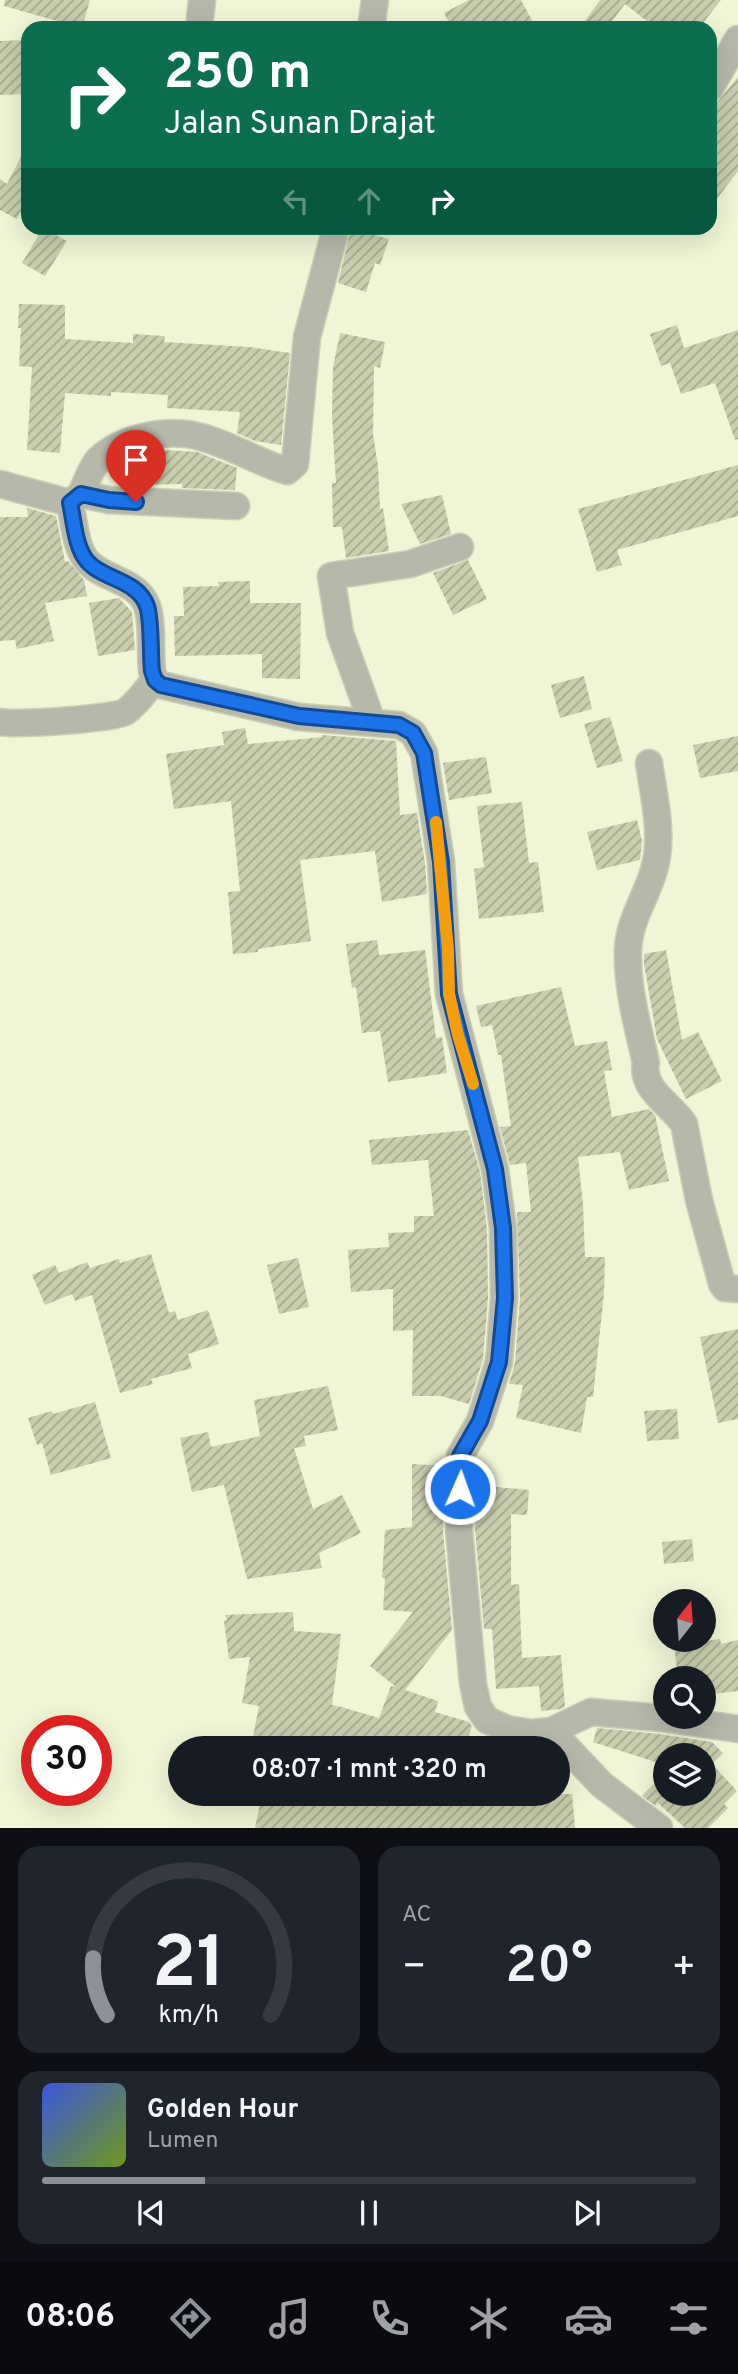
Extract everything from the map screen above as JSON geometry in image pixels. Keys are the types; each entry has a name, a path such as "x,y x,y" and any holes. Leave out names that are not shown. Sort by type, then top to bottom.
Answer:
{"street":[{"path":"200,21 202,0"},
{"path":"372,21 376,0"},
{"path":"717,76 738,39"},
{"path":"334,235 307,337 295,464 287,471 199,436 168,434 137,437 97,461 76,498 80,550 87,562 141,594 148,607 152,671 155,680 169,688 198,692 299,716 399,725 413,733 424,753 441,862 449,994 495,1169 503,1228 505,1298 499,1362 480,1421 460,1456 459,1530 473,1684 478,1707 486,1720 507,1729 531,1733 551,1731 591,1712 661,1718 738,1730"},
{"path":"0,484 76,498 236,506"},
{"path":"372,722 340,633 331,576 410,564 460,547"},
{"path":"0,722 46,722 117,715 130,707 155,680"},
{"path":"649,764 656,811 658,856 630,931 628,951 631,990 646,1063 645,1073 661,1100 684,1124 699,1200 722,1284 725,1288 738,1289"},
{"path":"551,1731 602,1785 659,1828"}],"building":[{"path":"5,0 90,0 84,21 57,21 4,6"},
{"path":"469,0 521,0 532,21 448,21 444,13"},
{"path":"600,0 721,0 704,21 647,21 625,4 612,21 585,21"},
{"path":"21,40 21,94 0,95 0,41"},
{"path":"738,77 738,171 717,199 717,102"},
{"path":"21,157 21,211 17,219 0,210 0,179 7,184"},
{"path":"39,235 56,235 67,241 45,276 22,263"},
{"path":"349,235 375,235 389,239 380,265 375,263 366,292 338,283"},
{"path":"19,304 65,305 65,339 133,343 133,334 165,336 164,342 249,347 290,353 281,445 255,441 237,433 240,412 167,408 168,395 111,392 111,396 65,393 60,453 27,450 32,367 19,366"},
{"path":"677,325 684,348 738,330 738,439 735,440 715,383 681,394 670,363 661,366 650,334"},
{"path":"340,333 385,342 380,368 374,366 373,434 380,509 383,508 389,551 346,558 342,527 333,527 332,483 336,483 332,416 333,367"},
{"path":"163,450 197,452 237,468 235,490 182,488 182,484 143,485 142,454"},
{"path":"738,465 738,516 617,550 622,565 597,572 578,509"},
{"path":"442,495 451,534 420,544 401,504"},
{"path":"27,508 56,516 65,562 68,561 84,580 87,596 45,603 54,641 17,649 15,640 0,641 0,517 28,517"},
{"path":"468,560 487,599 453,615 433,573"},
{"path":"250,581 250,603 301,603 300,679 262,678 262,654 175,656 174,616 184,616 183,587 219,586 218,582"},
{"path":"119,598 132,612 135,650 98,656 89,603"},
{"path":"584,676 592,709 560,718 551,685"},
{"path":"610,717 623,761 597,768 584,724"},
{"path":"245,728 248,744 323,737 322,735 396,741 400,815 417,813 427,894 382,902 375,851 300,860 311,941 258,949 258,952 233,954 228,892 240,891 231,801 174,809 166,754 224,745 222,732"},
{"path":"738,736 738,771 700,778 693,745"},
{"path":"486,757 492,793 449,800 443,763"},
{"path":"522,802 529,863 538,862 544,912 479,919 474,869 484,867 477,806"},
{"path":"637,820 642,841 640,860 597,870 587,832"},
{"path":"377,940 379,955 425,950 436,1038 442,1037 447,1073 388,1082 380,1031 362,1033 356,987 352,988 346,944"},
{"path":"666,950 682,1040 698,1032 722,1081 686,1099 657,1039 644,964 644,954"},
{"path":"561,987 575,1046 607,1041 612,1070 604,1071 612,1117 649,1109 655,1115 669,1181 629,1190 620,1152 578,1157 585,1257 605,1257 593,1397 587,1397 581,1433 516,1418 523,1385 509,1384 515,1363 520,1299 517,1212 531,1212 526,1163 510,1165 500,1127 511,1126 501,1055 498,1055 492,1025 481,1027 476,1006"},
{"path":"468,1130 480,1172 487,1229 488,1298 483,1359 469,1404 441,1396 412,1396 413,1330 393,1331 393,1289 351,1292 348,1250 389,1247 388,1233 414,1232 414,1216 434,1216 428,1160 372,1165 369,1140"},
{"path":"151,1254 169,1313 175,1311 178,1320 208,1310 219,1344 188,1354 192,1368 151,1379 153,1384 120,1393 92,1295 75,1301 72,1294 45,1305 32,1275 55,1265 59,1273 87,1262 90,1268 119,1259 120,1263"},
{"path":"298,1258 309,1307 279,1314 267,1265"},
{"path":"738,1329 738,1419 718,1423 700,1337"},
{"path":"328,1386 338,1430 304,1436 306,1446 294,1448 313,1509 342,1495 361,1533 319,1553 322,1568 247,1579 224,1485 192,1492 180,1438 208,1432 211,1447 260,1436 254,1400"},
{"path":"95,1402 111,1458 51,1475 42,1443 37,1445 28,1418"},
{"path":"677,1409 679,1439 647,1441 644,1411"},
{"path":"412,1464 444,1466 443,1531 452,1630 405,1690 438,1701 435,1712 469,1722 472,1726 469,1736 253,1736 259,1706 242,1703 250,1657 229,1659 225,1615 293,1612 294,1631 341,1634 332,1705 337,1706 337,1709 338,1706 379,1718 391,1686 396,1687 370,1666 413,1612 383,1610 385,1530 412,1527"},
{"path":"475,1485 529,1490 527,1515 511,1514 511,1585 519,1584 522,1658 561,1655 565,1707 560,1709 541,1711 539,1686 496,1689 492,1629 484,1629 475,1529"},
{"path":"692,1539 694,1561 664,1564 662,1542"},
{"path":"720,1639 721,1644 738,1640 738,1691 716,1694 716,1666 677,1666 675,1652 716,1652 716,1640"},
{"path":"597,1728 713,1743 653,1743 653,1761 593,1742"},
{"path":"716,1746 723,1753 716,1760"},
{"path":"716,1768 737,1791 724,1804 728,1808 708,1828 685,1828 661,1806 716,1806"},
{"path":"653,1785 653,1804 642,1796"},
{"path":"572,1794 575,1828 255,1828 260,1806 570,1806"}],"slow traffic":[{"path":"436,822 448,950 449,994 473,1084"}],"route":[{"path":"136,502 81,494 70,503 80,550 87,562 131,586 141,594 148,607 152,671 155,680 169,688 198,692 299,716 399,725 413,733 424,753 441,862 449,994 495,1169 503,1228 505,1298 499,1362 480,1421 460,1456 460,1489"}]}
